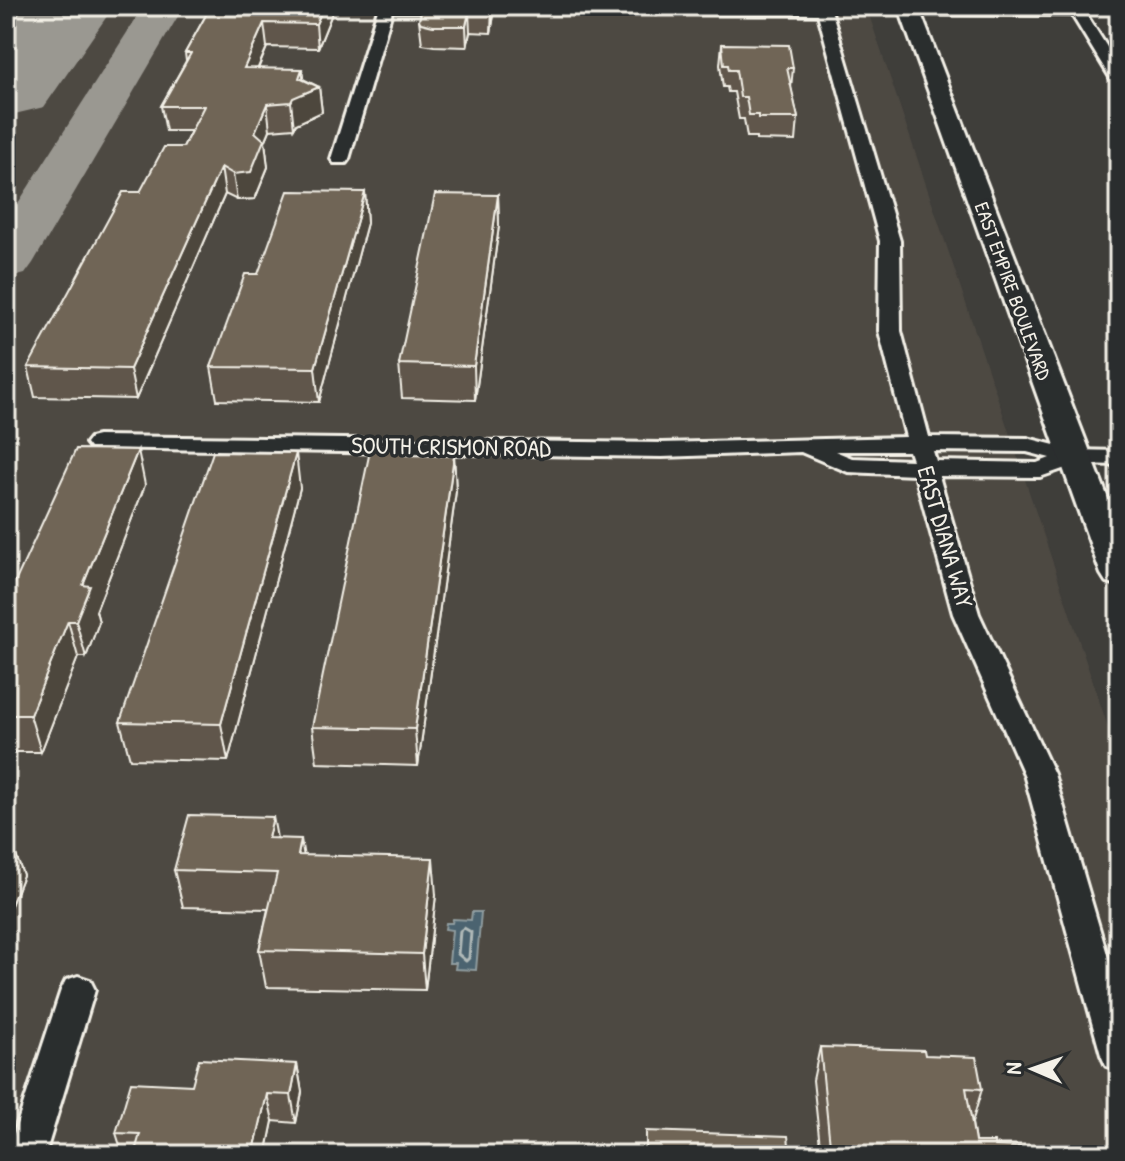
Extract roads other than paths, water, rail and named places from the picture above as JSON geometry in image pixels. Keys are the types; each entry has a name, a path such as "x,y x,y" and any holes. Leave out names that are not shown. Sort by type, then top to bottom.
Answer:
{"street":[{"path":"340,159 386,6 824,8"},
{"name":"EAST DIANA WAY","path":"824,8 890,241 890,331 966,614 1039,774 1119,1055"},
{"path":"908,8 1075,9 1119,79"},
{"name":"EAST EMPIRE BOULEVARD","path":"908,8 1119,574"},
{"name":"SOUTH CRISMON ROAD","path":"98,443 662,450 804,447 848,465 922,457 1040,470 1074,457"},
{"path":"1074,457 1119,458"},
{"path":"26,1155 78,990"}],"water":[{"path":"472,912 481,912 476,970 455,969 456,963 449,963 452,930 445,929 446,923 452,923 453,919 471,920"}]}
